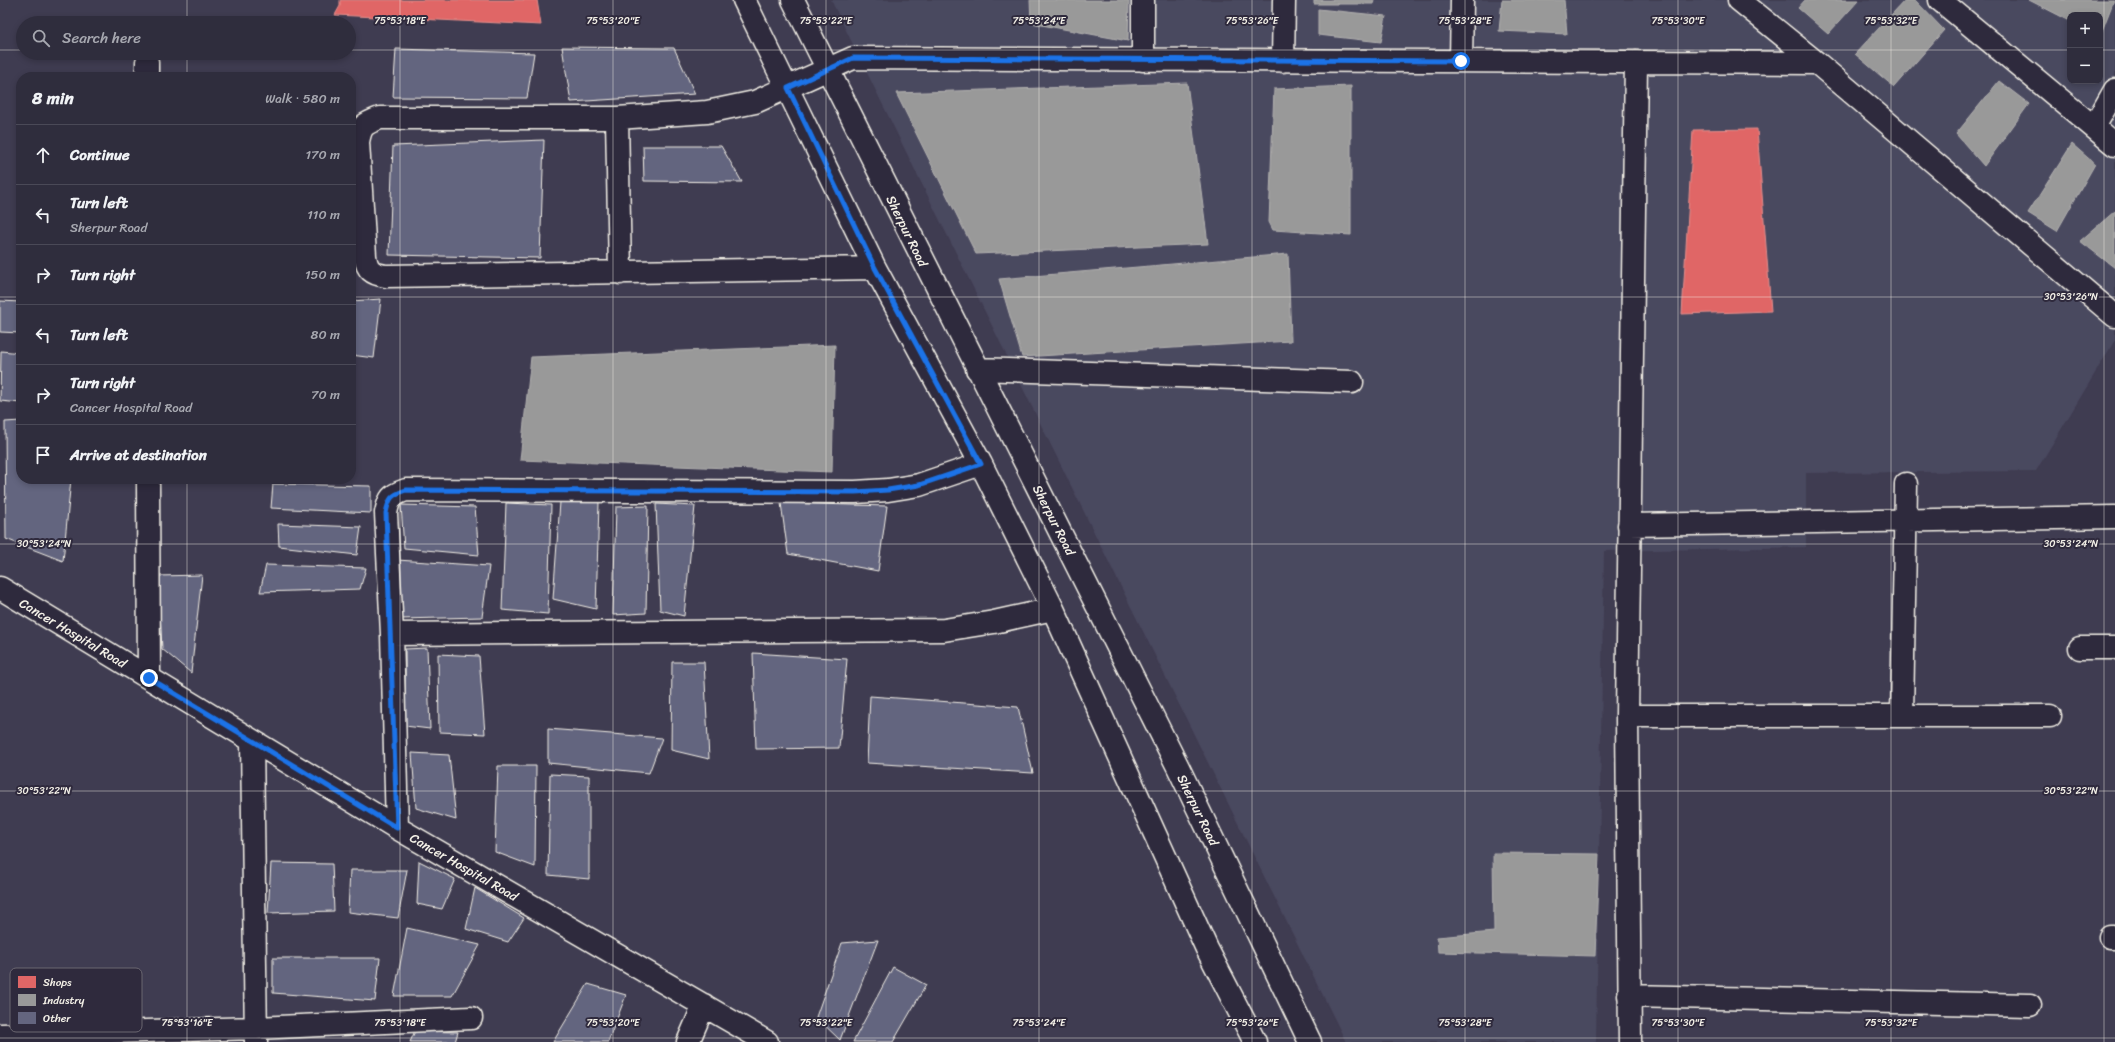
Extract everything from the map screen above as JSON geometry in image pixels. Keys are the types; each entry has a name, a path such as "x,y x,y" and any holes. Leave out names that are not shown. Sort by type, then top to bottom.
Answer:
{"street":[{"path":"744,0 875,268 981,464 1053,609 1207,949 1255,1042"},
{"name":"Sherpur Road","path":"793,0 1174,760 1310,1042"},
{"path":"1142,60 1143,0"},
{"path":"1283,61 1284,0"},
{"path":"1461,61 1462,0"},
{"path":"1739,0 1817,63 2115,316"},
{"path":"1940,0 2115,145"},
{"path":"875,268 386,276 374,274 367,267 365,256 358,142 360,130 367,123 380,118 617,118 707,112 755,102 853,58 1817,63"},
{"path":"1630,1042 1627,716 1636,62"},
{"path":"2094,127 2115,90"},
{"path":"617,118 620,273"},
{"path":"977,369 1352,382"},
{"path":"397,828 392,634 386,513 388,502 394,494 406,490 855,492 888,490 919,485 981,464"},
{"path":"148,484 149,678"},
{"path":"1902,716 1906,484"},
{"path":"1629,525 2115,517"},
{"name":"Cancer Hospital Road","path":"0,588 397,828 767,1042"},
{"path":"392,634 944,630 994,622 1053,609"},
{"path":"2080,648 2115,648"},
{"path":"1627,716 2050,716"},
{"path":"252,741 256,1035"},
{"path":"1629,996 2030,1005"},
{"path":"688,1042 704,1005"},
{"path":"0,1035 256,1035 471,1018"}],"shaded area":[{"path":"831,0 2115,0 2115,340 2036,471 1806,473 1806,547 1604,551 1596,1042 1346,1042"}],"building: Shops":[{"path":"340,0 537,0 541,25 335,15 340,6"},
{"path":"1757,129 1771,311 1682,314 1693,130"}],"building: Industry":[{"path":"1030,0 1129,0 1128,41 1031,23"},
{"path":"1314,0 1374,0 1373,4 1314,4"},
{"path":"1502,0 1564,0 1567,34 1499,31"},
{"path":"1805,0 1859,0 1828,34 1798,8"},
{"path":"1905,0 1915,0 1944,30 1894,87 1855,54"},
{"path":"2029,0 2114,0 2103,28 2103,12 2067,12 2067,19"},
{"path":"1318,9 1386,16 1381,42 1318,35"},
{"path":"1999,81 2029,104 1984,166 1956,134"},
{"path":"1187,83 1208,244 976,254 896,93"},
{"path":"1351,86 1351,235 1273,230 1269,222 1274,89"},
{"path":"2072,144 2095,164 2057,231 2028,213"},
{"path":"2115,211 2115,268 2080,241"},
{"path":"1288,254 1291,341 1022,357 999,279"},
{"path":"835,345 832,472 520,460 531,357"},
{"path":"1493,853 1599,854 1595,956 1438,952 1437,937 1494,932"}],"building: Other":[{"path":"562,47 674,48 695,94 571,102"},
{"path":"396,49 534,53 527,98 393,97"},
{"path":"544,140 540,258 389,255 393,146"},
{"path":"643,146 721,146 742,182 644,181"},
{"path":"381,299 374,358 356,356 356,301"},
{"path":"0,301 16,302 16,333 0,332"},
{"path":"1,351 16,352 16,403 0,401"},
{"path":"16,421 16,484 71,484 63,561 6,539 5,422"},
{"path":"273,484 371,486 371,513 271,508"},
{"path":"560,502 599,502 596,609 553,599"},
{"path":"506,503 551,505 548,614 502,610"},
{"path":"781,503 887,506 878,571 788,554"},
{"path":"656,504 695,506 684,616 660,610"},
{"path":"401,505 475,507 479,555 404,548"},
{"path":"648,506 646,613 613,615 616,507"},
{"path":"278,524 361,527 357,555 279,546"},
{"path":"397,560 489,566 482,617 400,619"},
{"path":"266,565 366,568 360,589 260,592"},
{"path":"202,575 191,673 162,649 158,576"},
{"path":"427,648 430,729 405,726 405,649"},
{"path":"753,653 847,659 839,748 756,749"},
{"path":"438,654 479,656 485,734 439,732"},
{"path":"672,662 704,662 709,759 671,750"},
{"path":"870,696 1018,707 1033,773 867,763"},
{"path":"548,729 662,738 649,773 548,763"},
{"path":"412,753 449,755 456,820 416,808"},
{"path":"498,766 536,766 535,867 495,852"},
{"path":"550,774 589,776 589,879 548,875"},
{"path":"419,861 455,879 442,909 417,904"},
{"path":"271,863 332,864 334,911 268,913"},
{"path":"350,870 407,870 398,918 348,912"},
{"path":"475,888 524,918 508,942 466,929"},
{"path":"407,928 480,945 452,996 394,996"},
{"path":"878,940 840,1040 816,1017 842,943"},
{"path":"273,958 380,958 375,1001 273,993"},
{"path":"893,967 926,985 893,1042 853,1042"},
{"path":"588,984 626,995 608,1042 553,1042"},
{"path":"415,1031 458,1032 455,1042 410,1042"}],"route":[{"path":"149,678 397,828 392,634 386,513 388,502 394,494 406,490 855,492 888,490 919,485 981,464 875,268 788,88 853,58 1461,61"}]}
